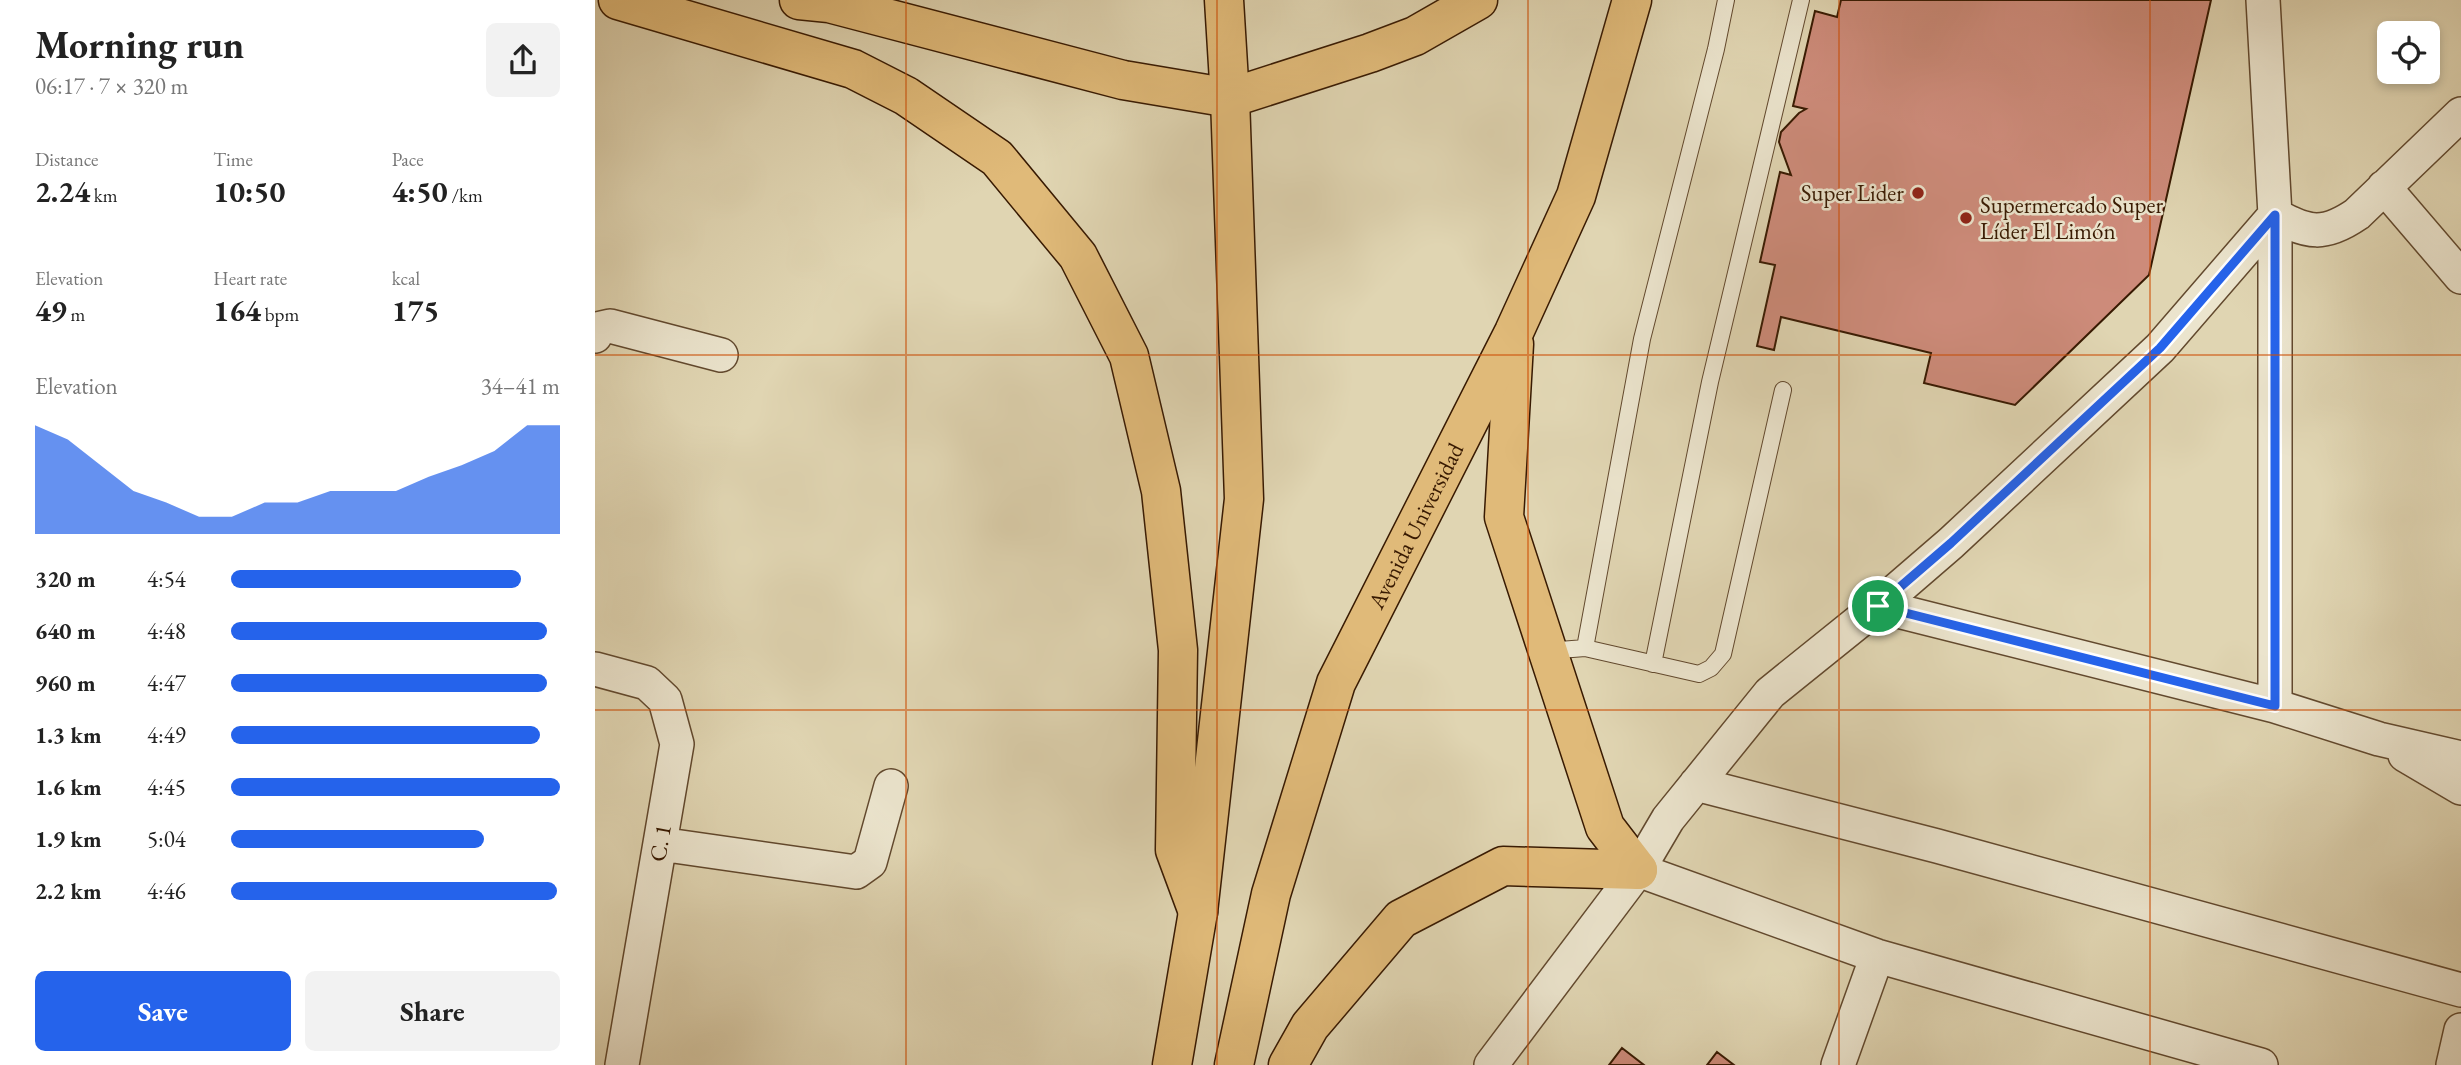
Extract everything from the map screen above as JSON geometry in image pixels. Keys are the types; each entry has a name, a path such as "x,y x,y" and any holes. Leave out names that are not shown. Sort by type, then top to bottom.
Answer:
{"main road":[{"path":"618,0 853,69 906,96 997,158 1078,256 1129,356 1161,491 1178,650 1175,850 1198,912"},
{"path":"799,0 829,3 1123,80 1230,98 1415,36 1478,0"},
{"path":"1172,1065 1198,912 1244,499 1224,0"},
{"name":"Avenida Universidad","path":"1234,1065 1271,894 1336,683 1514,332 1576,196 1632,0"},
{"path":"1514,332 1504,517 1605,827 1638,870"},
{"path":"1288,1065 1310,1026 1401,919 1503,866 1638,870"}],"street":[{"path":"2263,0 2275,215 2275,706"},
{"path":"2275,215 2311,231 2326,230 2342,224 2357,214 2461,114"},
{"path":"2384,187 2461,277"},
{"path":"1491,1065 1638,870 1668,819 1770,693 1951,543 2160,348 2275,215"},
{"path":"595,336 597,329 610,326 721,355"},
{"path":"1878,606 2275,706 2379,740 2461,758"},
{"name":"C. 1","path":"595,669 647,683 665,700 677,744 622,1065"},
{"path":"2379,740 2461,788"},
{"path":"1696,784 1937,846 2461,990"},
{"path":"660,844 856,872 870,862 891,786"},
{"path":"1638,870 1877,956 2261,1065"},
{"path":"1838,1065 1877,956"},
{"path":"2453,1065 2461,1030"}],"lane":[{"path":"1585,648 1642,339 1726,0"},
{"path":"1653,664 1710,382 1801,0"},
{"path":"1547,651 1585,648 1699,674 1711,668 1723,654 1783,390"}],"building":[{"name":"Supermercado Super Líder El Limón","path":"1841,0 2211,0 2149,275 2015,405 1924,383 1931,353 1781,317 1774,350 1757,346 1775,265 1760,262 1780,172 1791,175 1779,142 1781,132 1806,109 1793,106 1815,11 1837,17"},
{"path":"1622,1048 1644,1065 1609,1065"},
{"path":"1717,1052 1734,1065 1707,1065"}],"place":[{"name":"Super Lider","path":"1918,193"},
{"name":"Supermercado Super Líder El Limón","path":"1966,218"}],"route":[{"path":"2275,215 2275,706 1878,606 1951,543 2160,348 2275,215"}]}
